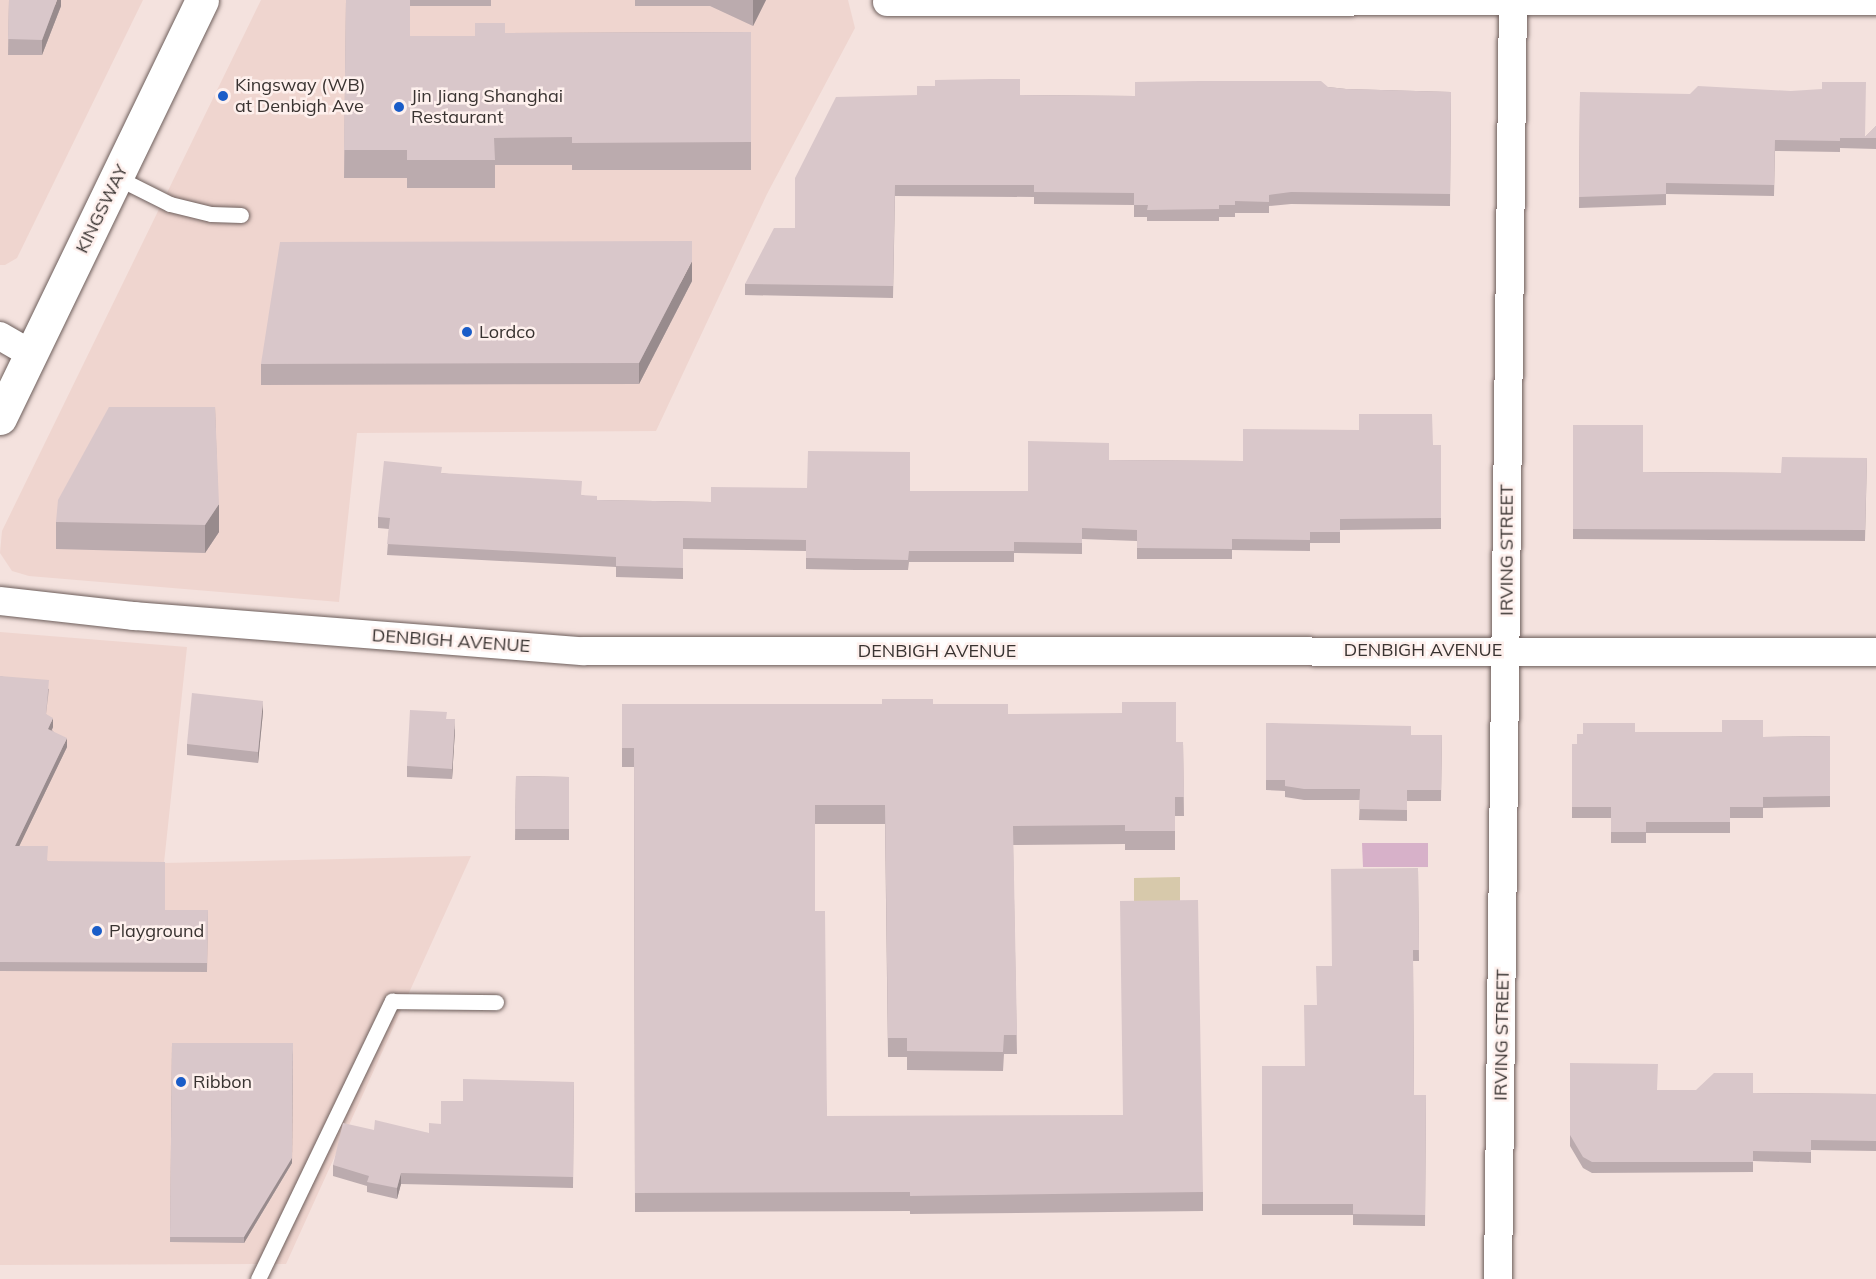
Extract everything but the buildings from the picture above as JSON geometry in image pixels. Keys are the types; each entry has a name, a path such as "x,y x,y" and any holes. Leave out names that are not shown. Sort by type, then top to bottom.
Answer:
{"main road":[{"name":"KINGSWAY","path":"0,418 118,178 202,0"}],"street":[{"name":"IRVING STREET","path":"1498,1279 1513,1"},
{"path":"888,2 1876,1"},
{"path":"0,336 31,354"},
{"name":"DENBIGH AVENUE","path":"0,601 145,617 583,651 1876,652"}],"lane":[{"path":"118,178 170,204 211,214 241,215"},
{"path":"258,1279 392,1001 496,1002"}],"shaded area":[{"path":"0,0 143,0 17,258 5,265 0,265"},
{"path":"261,0 848,0 855,28 767,194 656,431 357,433 339,602 29,576 12,571 0,553 2,531"},
{"path":"0,632 187,647 164,863 471,856 286,1264 0,1265"},
{"path":"1362,843 1428,843 1428,867 1363,867"},
{"path":"1180,877 1180,912 1134,913 1134,878"}],"place":[{"name":"Kingsway (WB) at Denbigh Ave","path":"223,96"},
{"name":"Jin Jiang Shanghai Restaurant","path":"399,107"},
{"name":"Lordco","path":"467,332"},
{"name":"Playground","path":"97,931"},
{"name":"Ribbon","path":"181,1082"}]}
